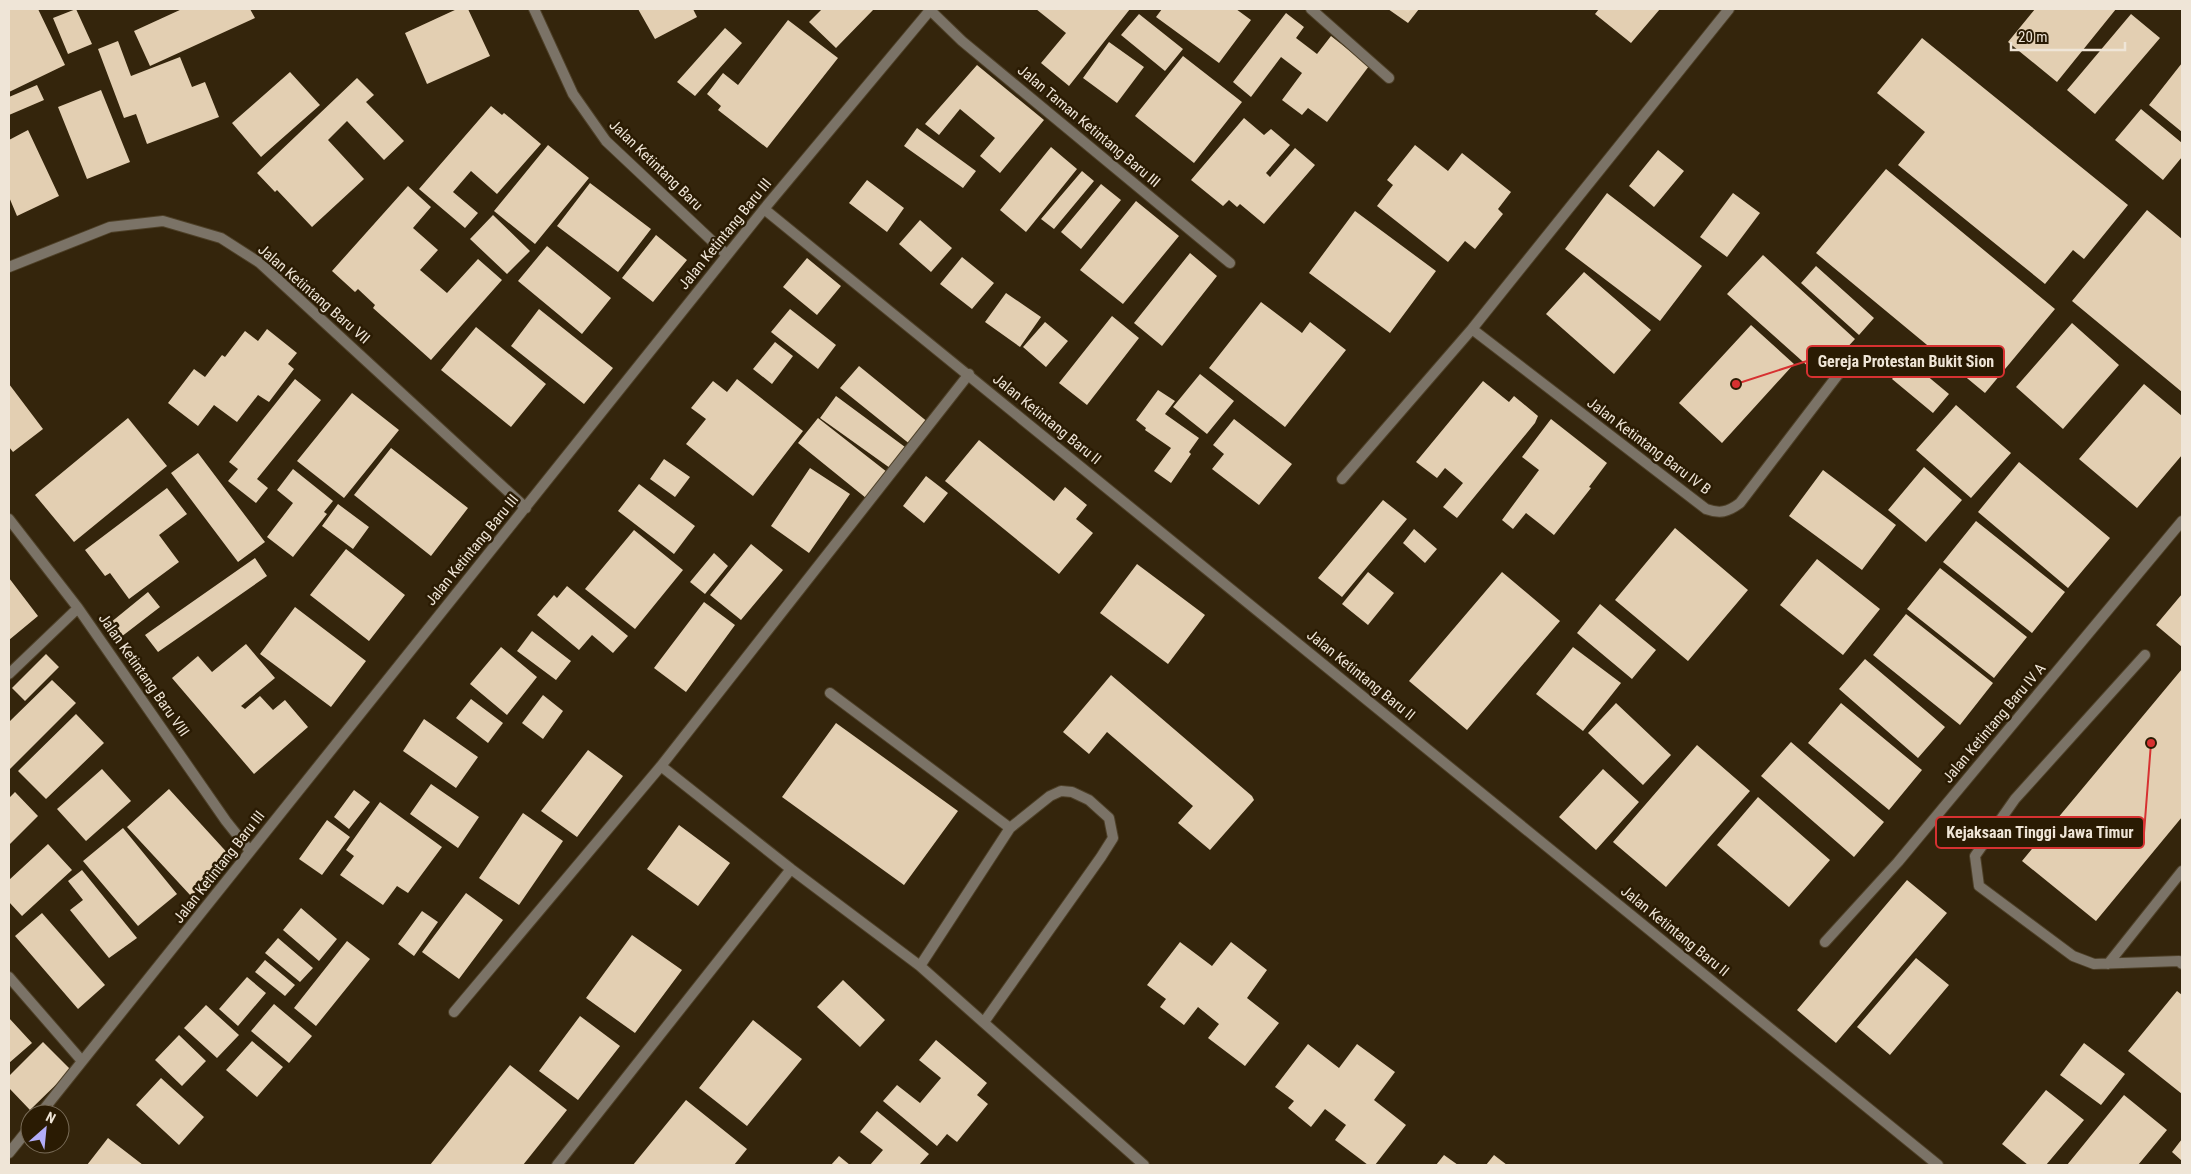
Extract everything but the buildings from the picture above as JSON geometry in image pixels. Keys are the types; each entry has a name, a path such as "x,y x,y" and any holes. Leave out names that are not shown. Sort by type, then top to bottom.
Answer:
{"street":[{"name":"Jalan Ketintang Baru","path":"534,9 573,94 606,141 727,255"},
{"name":"Jalan Ketintang Baru III","path":"48,1104 764,209 930,9"},
{"name":"Jalan Taman Ketintang Baru III","path":"930,9 962,41 1230,262"},
{"path":"1311,9 1389,78"},
{"path":"1342,480 1472,329 1729,9"},
{"name":"Jalan Ketintang Baru II","path":"764,209 1938,1165"},
{"name":"Jalan Ketintang Baru VII","path":"9,267 110,227 163,221 221,238 260,262 526,508"},
{"name":"Jalan Ketintang Baru IV B","path":"1472,329 1706,509 1717,513 1730,511 1740,503 1850,359"},
{"path":"454,1012 661,766 969,374"},
{"name":"Jalan Ketintang Baru VIII","path":"9,519 78,608 226,821 250,851"},
{"name":"Jalan Ketintang Baru IV A","path":"1825,942 1898,862 2182,521"},
{"path":"9,674 78,608"},
{"path":"2145,655 2015,799 1975,856 1979,886 2073,956 2094,964 2181,961"},
{"path":"830,693 1010,828"},
{"path":"661,766 791,869 920,966 1144,1165"},
{"path":"920,966 1010,828 1050,796 1061,791 1072,792 1089,800 1109,818 1113,838 984,1022"},
{"path":"557,1165 791,869"},
{"path":"2108,964 2182,871"},
{"path":"9,977 82,1061"},
{"path":"9,1153 20,1139"}],"place":[{"name":"Gereja Protestan Bukit Sion","path":"1736,384"},
{"name":"Kejaksaan Tinggi Jawa Timur","path":"2151,743"}]}
